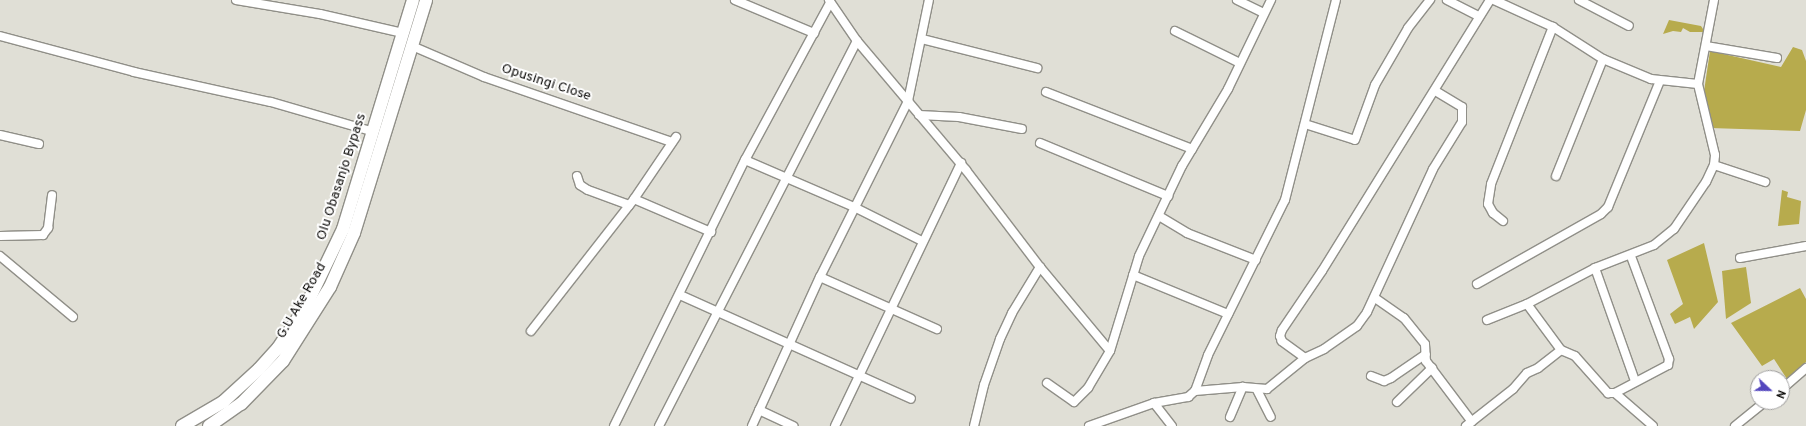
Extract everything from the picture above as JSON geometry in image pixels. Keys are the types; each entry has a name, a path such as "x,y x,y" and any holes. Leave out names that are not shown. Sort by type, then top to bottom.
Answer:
{"main road":[{"name":"Olu Obasanjo Bypass","path":"182,426 222,402 240,388 278,348 293,328 317,286 343,229 374,132 413,0"},
{"name":"G.U Ake Road","path":"209,426 241,404 283,361 330,287 354,233 426,0"}],"street":[{"path":"236,0 320,14 403,33"},
{"path":"735,0 814,33"},
{"path":"752,426 820,277 908,101 929,0"},
{"path":"1237,0 1264,13"},
{"path":"1047,383 1074,402 1088,388 1110,351 1139,256 1192,149 1228,89 1271,0"},
{"path":"1089,426 1154,403 1188,397 1195,391 1208,355 1285,200 1336,0"},
{"path":"1305,124 1355,140 1375,85 1408,28 1430,0"},
{"path":"1447,0 1479,16"},
{"path":"1305,358 1282,340 1280,336 1282,330 1322,271 1435,91 1490,0"},
{"path":"1494,0 1553,27 1603,59 1660,81 1698,84"},
{"path":"1579,0 1629,26"},
{"path":"1487,320 1527,304 1595,268 1631,256 1654,245 1674,230 1706,182 1714,165 1715,155 1698,84 1714,0"},
{"path":"614,426 680,295 745,160 814,33 829,1 857,41 961,163 1040,267 1110,351"},
{"path":"1503,221 1493,214 1488,204 1491,184 1553,27"},
{"path":"1175,32 1240,62"},
{"path":"0,36 134,72 278,104 374,132"},
{"path":"922,39 1037,68"},
{"path":"659,426 857,41"},
{"name":"Opusingi Close","path":"412,46 484,77 674,140 631,202"},
{"path":"1706,46 1776,58"},
{"path":"1556,176 1603,59"},
{"path":"1477,284 1602,214 1608,207 1660,81"},
{"path":"1195,391 1243,387 1257,390 1274,384 1305,358 1324,350 1357,326 1375,298 1434,169 1462,122 1462,107 1435,91"},
{"path":"1046,92 1192,149"},
{"path":"919,115 959,117 1022,129"},
{"path":"0,135 39,144"},
{"path":"1040,143 1168,196"},
{"path":"745,160 854,207 922,241"},
{"path":"835,426 890,307 961,163"},
{"path":"1714,165 1765,182"},
{"path":"577,176 580,185 588,190 631,202 711,232"},
{"path":"0,236 43,235 48,228 52,196"},
{"path":"531,330 631,202"},
{"path":"1159,216 1187,233 1256,260"},
{"path":"1740,258 1806,246"},
{"path":"0,256 73,317"},
{"path":"1375,298 1404,318 1425,344 1426,361 1469,424 1513,389 1527,373 1538,368 1561,350 1569,351 1575,356 1602,389 1608,393 1615,393 1635,381 1668,365 1668,359 1631,256"},
{"path":"974,426 984,385 1000,339 1012,313 1040,267"},
{"path":"1595,268 1635,381"},
{"path":"1133,275 1228,314"},
{"path":"820,277 937,329"},
{"path":"680,295 790,343 911,399"},
{"path":"1527,304 1561,350"},
{"path":"1371,376 1384,381 1391,378 1426,354"},
{"path":"1397,402 1432,368"},
{"path":"1790,382 1806,368"},
{"path":"1230,418 1243,387"},
{"path":"1257,390 1271,417"},
{"path":"1615,393 1653,426"},
{"path":"1154,403 1172,426"},
{"path":"759,410 794,426"},
{"path":"1736,426 1755,410"}],"shaded area":[{"path":"1669,20 1701,26 1705,32 1690,32 1683,28 1681,32 1673,31 1663,34"},
{"path":"1793,47 1802,50 1806,61 1806,110 1800,131 1710,128 1703,98 1710,51 1781,67"},
{"path":"1782,190 1788,192 1787,197 1801,201 1799,224 1778,226"},
{"path":"1704,243 1718,302 1694,329 1690,317 1675,324 1670,314 1683,304 1667,260"},
{"path":"1746,267 1751,303 1726,319 1722,271"},
{"path":"1800,288 1806,299 1806,362 1790,376 1790,370 1781,370 1774,359 1762,366 1731,323"}]}
